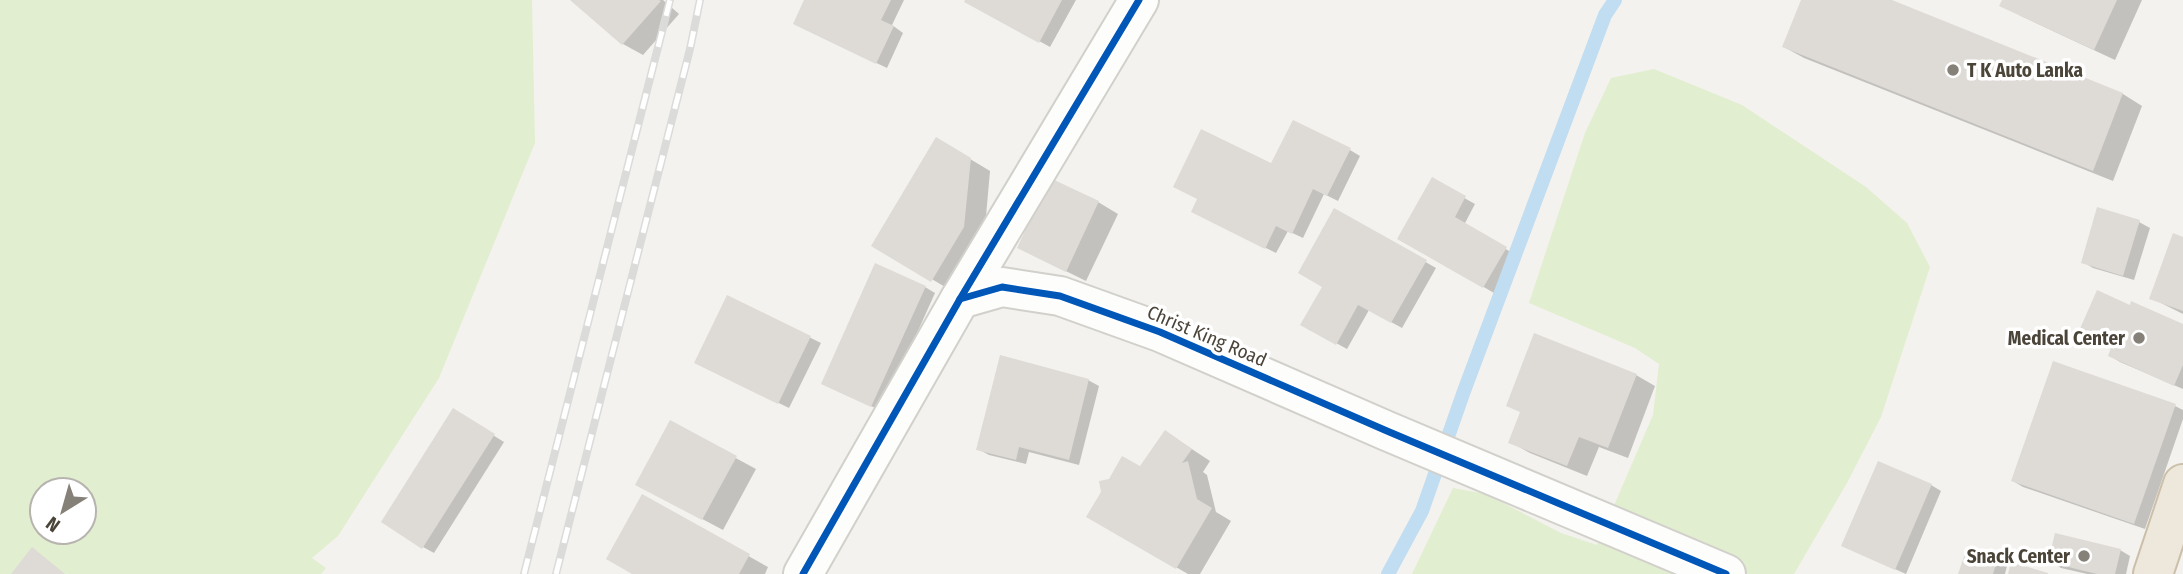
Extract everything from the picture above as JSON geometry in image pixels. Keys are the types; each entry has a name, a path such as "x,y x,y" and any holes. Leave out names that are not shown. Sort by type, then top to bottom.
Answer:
{"highway":[{"path":"2153,574 2183,484"}],"street":[{"path":"803,574 960,299 1139,0"},
{"name":"Christ King Road","path":"960,299 1002,287 1060,296 1160,332 1727,574"}],"green space":[{"path":"0,0 532,0 535,143 439,378 338,536 312,558 326,568 321,574 0,574"},
{"path":"1654,69 1742,105 1866,187 1907,223 1930,267 1881,417 1847,483 1794,574 1412,574 1453,488 1486,494 1561,533 1597,545 1653,415 1659,364 1635,348 1529,303 1585,133 1611,78"}],"building":[{"path":"570,0 659,0 661,1 622,45"},
{"path":"804,0 891,0 881,20 894,26 876,64 793,24"},
{"path":"1062,0 1039,43 964,2"},
{"name":"T K Auto Lanka","path":"1801,0 1892,0 2123,93 2093,171 1782,47"},
{"path":"2002,0 2117,0 2094,50 1999,6"},
{"path":"1293,120 1351,148 1327,196 1313,189 1292,234 1276,226 1265,249 1191,212 1197,199 1173,187 1201,129 1271,163"},
{"path":"936,137 971,158 964,227 931,282 871,246"},
{"path":"1432,177 1466,196 1455,217 1507,247 1483,288 1397,239"},
{"path":"1050,178 1099,201 1066,272 1017,248"},
{"path":"2097,207 2140,220 2123,276 2081,263"},
{"path":"1334,208 1427,260 1391,323 1358,305 1336,345 1300,325 1322,287 1298,273"},
{"path":"2173,233 2183,237 2183,311 2149,299"},
{"path":"875,263 926,286 871,407 821,384"},
{"name":"Medical Center","path":"2097,290 2130,305 2131,301 2183,324 2183,365 2174,386 2108,356 2112,345 2079,331"},
{"path":"727,295 811,336 778,404 694,363"},
{"path":"1534,333 1637,374 1608,448 1579,437 1567,466 1508,443 1520,412 1506,406"},
{"path":"1000,355 1089,379 1069,460 1019,447 1016,460 976,450"},
{"path":"2053,361 2176,404 2134,524 2011,481"},
{"path":"453,408 495,434 422,549 381,522"},
{"path":"670,420 737,456 702,520 635,485"},
{"path":"1165,430 1192,449 1182,463 1188,461 1197,499 1212,508 1176,569 1086,517 1101,492 1099,481 1109,479 1122,456 1140,466"},
{"path":"1878,461 1932,484 1895,570 1841,546"},
{"path":"642,494 750,554 739,574 632,574 606,559"},
{"name":"Snack Center","path":"2055,533 2121,549 2115,574 2097,574 2048,562"},
{"path":"32,547 65,574 11,574"},
{"path":"1967,548 1998,558 1993,574 1958,574"},
{"path":"2011,562 2048,573 2048,574 2008,574"}],"waterway":[{"path":"1388,574 1422,511 1464,391 1605,15 1615,0"}],"railway":[{"path":"524,574 670,0"},
{"path":"556,574 690,49 700,0"}],"cycle path":[{"path":"960,299 1139,0"},
{"path":"803,574 960,299 1002,287 1060,296 1160,332 1726,574"}],"place":[{"name":"T K Auto Lanka","path":"1953,70"},
{"name":"Medical Center","path":"2139,338"},
{"name":"Snack Center","path":"2084,556"}]}
